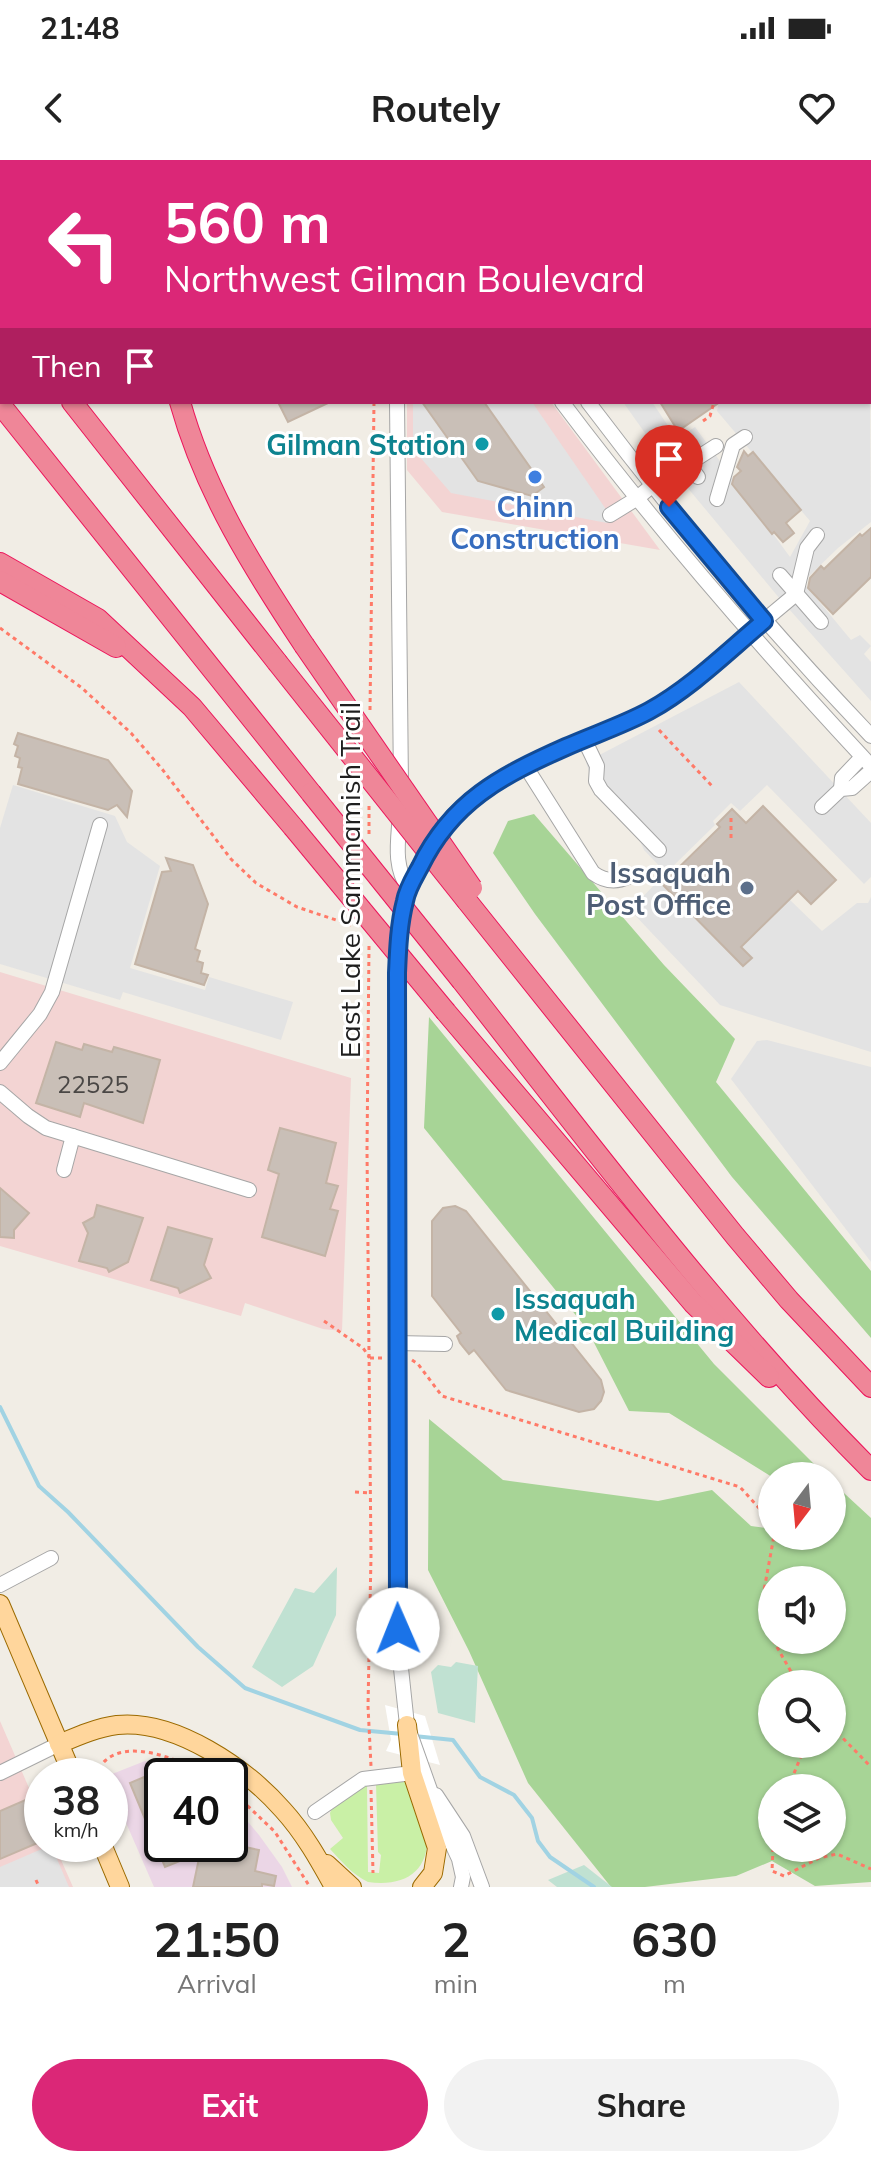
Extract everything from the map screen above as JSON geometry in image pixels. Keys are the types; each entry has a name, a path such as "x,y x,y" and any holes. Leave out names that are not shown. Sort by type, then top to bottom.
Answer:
{"highway":[{"path":"0,404 699,1279 871,1470"},
{"path":"74,404 277,662 470,894"},
{"path":"181,404 198,458 245,554 470,894 535,986 735,1236 789,1300 871,1387"},
{"path":"0,563 98,619 202,718 693,1303 747,1358 841,1440"},
{"path":"0,581 141,660"}],"main road":[{"path":"0,1604 65,1758"},
{"path":"406,1718 437,1848 433,1873 422,1887"},
{"path":"59,1744 95,1729 137,1725 182,1738 216,1755 252,1780 283,1810 316,1854 334,1887"},
{"path":"316,1854 352,1887"},
{"path":"110,1862 120,1887"}],"street":[{"path":"397,404 403,734 397,865 399,875 409,890"},
{"path":"564,404 636,499 749,634 869,763 842,778 841,789 822,807"},
{"path":"590,404 651,486 764,621 871,736"},
{"path":"717,499 733,445 745,437"},
{"path":"669,440 698,477"},
{"path":"610,515 685,462 716,446"},
{"path":"406,1718 398,1629 397,973 399,931 409,890 430,846 453,815 491,785 647,712 674,696 796,594 807,548 817,535"},
{"path":"780,575 821,622"},
{"path":"584,739 597,766 596,781 601,790 659,850"},
{"path":"526,767 593,873 606,880 628,877"},
{"path":"0,1063 40,1014 52,992 100,825"},
{"path":"0,1092 38,1123 249,1190"},
{"path":"64,1170 73,1136"},
{"path":"396,1343 445,1344"},
{"path":"0,1585 51,1558"},
{"path":"0,1773 59,1744"},
{"path":"315,1812 363,1779 416,1767"},
{"path":"416,1767 459,1859 463,1877 461,1887"},
{"path":"416,1767 463,1836 482,1887"}],"path":[{"name":"East Lake Sammamish Trail","path":"370,721 374,404"},
{"path":"703,421 710,416 713,404"},
{"path":"0,628 82,688 123,725 162,769 231,859 256,883 305,911 358,927"},
{"path":"659,730 713,787"},
{"name":"East Lake Sammamish Trail","path":"369,797 369,841"},
{"path":"731,814 731,838"},
{"name":"East Lake Sammamish Trail","path":"369,944 371,1493 368,1706 373,1873"},
{"path":"324,1321 353,1339 370,1358 385,1358"},
{"path":"415,1361 442,1396 740,1487 758,1507"},
{"path":"355,1492 371,1493"},
{"path":"846,1741 871,1767"},
{"path":"109,1758 116,1754 150,1752 171,1758"},
{"path":"248,1806 275,1832 310,1887"},
{"path":"846,1858 871,1869"},
{"path":"772,1862 772,1871 784,1876 811,1862"},
{"path":"36,1880 39,1887"}],"shaded area":[{"path":"407,404 552,404 660,550 442,512 407,470"},
{"path":"413,404 533,404 612,518 607,523 451,493 413,449"},
{"path":"624,404 653,404 677,439 695,427 790,557 810,521 717,411 719,404 870,404 871,522 803,582 851,640 860,635 871,646 864,654 871,662 871,701 780,599 662,457"},
{"path":"739,682 871,823 871,877 864,884 767,785 740,811 731,803 713,821 715,825 666,873 644,850 635,830 592,781 586,762"},
{"path":"13,785 115,816 127,842 160,866 130,968 205,990 209,977 293,1002 281,1040 123,992 120,1000 0,964 0,828"},
{"path":"658,881 743,966 751,958 741,947 789,899 822,931 857,903 868,903 871,897 871,1052 720,1005 630,910"},
{"path":"0,972 351,1078 342,1331 323,1329 245,1303 241,1316 0,1246"},
{"path":"767,1040 871,1067 871,1262 731,1079 757,1041"},
{"path":"0,1721 24,1776 24,1862 62,1862 73,1887 0,1887"},
{"path":"144,1761 144,1862 248,1862 248,1822 282,1867 292,1887 154,1887 128,1827 128,1768"},
{"path":"24,1857 24,1862 58,1862 69,1887 0,1887 0,1867"}],"green space":[{"path":"534,814 664,965 735,1039 716,1082 871,1271 871,1338 732,1177 535,914 493,853 508,821"},
{"path":"429,1017 714,1364 812,1462 758,1462 758,1468 669,1413 629,1411 587,1329 424,1128"},
{"path":"429,1419 503,1480 658,1501 712,1490 751,1526 758,1527 758,1550 846,1550 846,1495 871,1518 871,1882 815,1886 774,1862 846,1862 846,1774 758,1774 758,1862 770,1862 736,1876 645,1887 611,1887 528,1783 469,1651 428,1570"},
{"path":"337,1567 336,1615 313,1666 282,1687 252,1667 295,1588 314,1593"},
{"path":"456,1662 478,1666 475,1723 438,1713 431,1672 438,1665 451,1667"},
{"path":"398,1778 409,1783 424,1823 427,1849 419,1868 412,1874 393,1882 368,1882 352,1872 330,1849 343,1838 330,1813 333,1806 367,1783 368,1872 379,1873 381,1855 378,1852 376,1784"},
{"path":"584,1865 612,1887 557,1887 548,1880"}],"pier":[{"path":"385,1705 425,1716 440,1765 386,1751 391,1740"}],"building":[{"path":"279,404 326,404 288,422"},
{"name":"Gilman Station","path":"423,404 485,404 544,487 532,496 478,481"},
{"path":"661,404 717,404 678,431"},
{"path":"744,451 748,456 753,452 801,510 786,523 794,533 783,542 774,532 772,534 732,484 741,471 737,467"},
{"path":"871,528 871,577 833,614 808,588 810,578"},
{"path":"18,733 108,760 132,791 127,817 117,805 108,810 18,784 22,768 18,767 20,758 15,756 18,746 14,744"},
{"name":"Issaquah Post Office","path":"763,806 836,880 811,904 798,891 741,947 752,958 743,966 662,884 720,827 717,824 732,809 746,823"},
{"path":"166,858 193,865 208,904 195,949 200,951 197,961 203,963 201,973 208,975 204,985 135,964 162,872 171,871"},
{"path":"56,1042 82,1050 84,1044 112,1052 114,1047 160,1060 143,1123 84,1103 80,1117 36,1103"},
{"path":"280,1128 336,1143 326,1183 338,1186 330,1209 338,1211 325,1256 262,1237 279,1174 268,1170"},
{"path":"0,1188 29,1213 14,1230 14,1238 0,1237"},
{"path":"97,1205 143,1218 128,1262 109,1272 107,1268 79,1261 88,1233 83,1223 94,1217"},
{"name":"Issaquah Medical Building","path":"455,1206 466,1211 601,1380 604,1392 594,1409 579,1412 506,1390 474,1350 469,1354 460,1343 457,1336 461,1333 432,1296 432,1221 443,1208"},
{"path":"168,1227 212,1239 204,1265 211,1278 180,1293 178,1288 151,1280"},
{"path":"144,1777 144,1817 130,1783"},
{"path":"24,1801 24,1849 0,1859 0,1811"},
{"path":"248,1848 259,1850 255,1871 276,1876 274,1886 193,1887 198,1862 248,1862"}],"waterway":[{"path":"0,1407 39,1486 198,1647 245,1688 360,1730 402,1734"},
{"path":"414,1736 453,1740 480,1777 514,1795 532,1818 538,1841 550,1857 594,1887"}],"place":[{"name":"Gilman Station","path":"482,444"},
{"name":"Chinn Construction","path":"535,477"},
{"name":"Issaquah Post Office","path":"747,888"},
{"name":"Issaquah Medical Building","path":"498,1314"}],"route":[{"path":"398,1629 397,973 399,931 405,898 430,846 453,815 468,801 501,779 647,712 674,696 764,621 669,507"}]}
